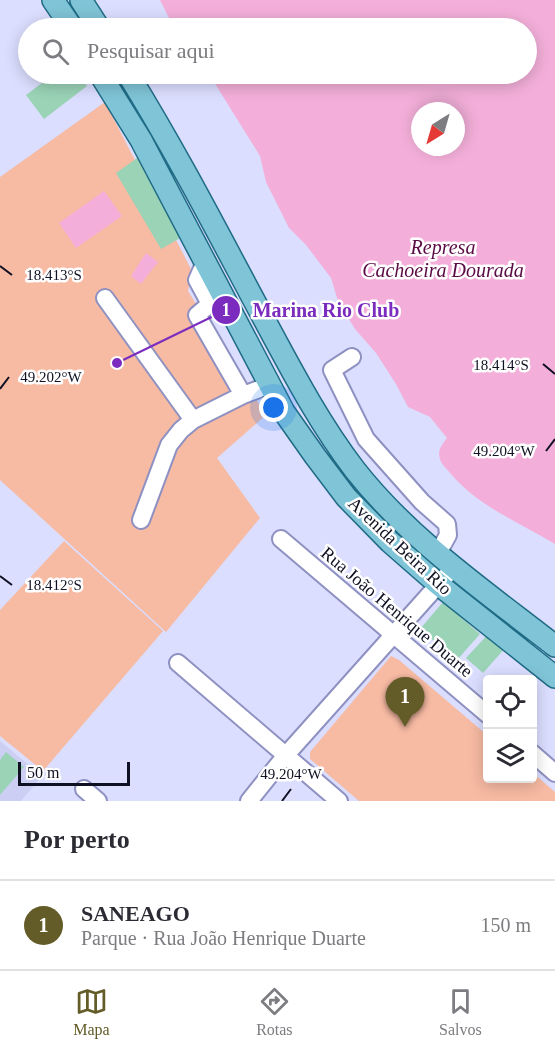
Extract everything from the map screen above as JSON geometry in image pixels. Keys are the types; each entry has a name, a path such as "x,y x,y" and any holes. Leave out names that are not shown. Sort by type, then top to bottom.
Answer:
{"main road":[{"path":"53,0 65,18"},
{"path":"81,0 93,18"},
{"name":"Avenida Beira Rio","path":"106,84 141,140 284,412 346,497 368,521 438,584 555,677"},
{"name":"Avenida Beira Rio","path":"134,84 178,160 318,418 356,470 398,519 454,567 555,646"}],"street":[{"path":"205,262 196,280 210,304 197,315 243,395"},
{"path":"105,298 193,420"},
{"path":"351,357 332,370 336,383 366,439 422,502 447,524 448,535 438,553"},
{"path":"141,520 170,445 181,430 193,420 243,395 270,385"},
{"name":"Rua João Henrique Duarte","path":"281,539 483,711"},
{"path":"249,801 286,755 454,567"},
{"path":"178,663 339,801"},
{"path":"537,757 555,773"},
{"path":"84,789 98,801"}],"shaded area":[{"path":"105,102 192,271 188,291 266,415 217,458 260,518 166,632 0,480 0,177"},
{"path":"64,541 163,631 43,771 0,736 0,610"},
{"path":"391,656 399,660 483,732 483,783 537,783 537,776 555,792 555,801 359,801 310,759 310,752"},
{"path":"0,741 42,776 21,801 0,801"}],"water":[{"name":"Represa Cachoeira Dourada","path":"160,0 555,0 555,544 474,496 443,465 439,453 447,438 430,417 408,407 376,353 355,329 338,301 331,278 306,245 289,228 266,182 260,156 215,84 537,84 537,18 169,18"},
{"path":"104,191 122,216 76,248 59,223"},
{"path":"146,253 158,262 141,284 131,276"}],"building":[{"path":"41,84 85,84 87,86 44,119 26,95"},
{"path":"140,156 182,237 161,249 116,173"},
{"path":"443,602 480,634 457,660 420,629"},
{"path":"490,632 507,646 483,673 466,658"},
{"path":"6,752 24,767 0,795 0,760"}],"place":[{"name":"Marina Rio Club","path":"117,363"},
{"name":"SANEAGO","path":"405,727"}]}
